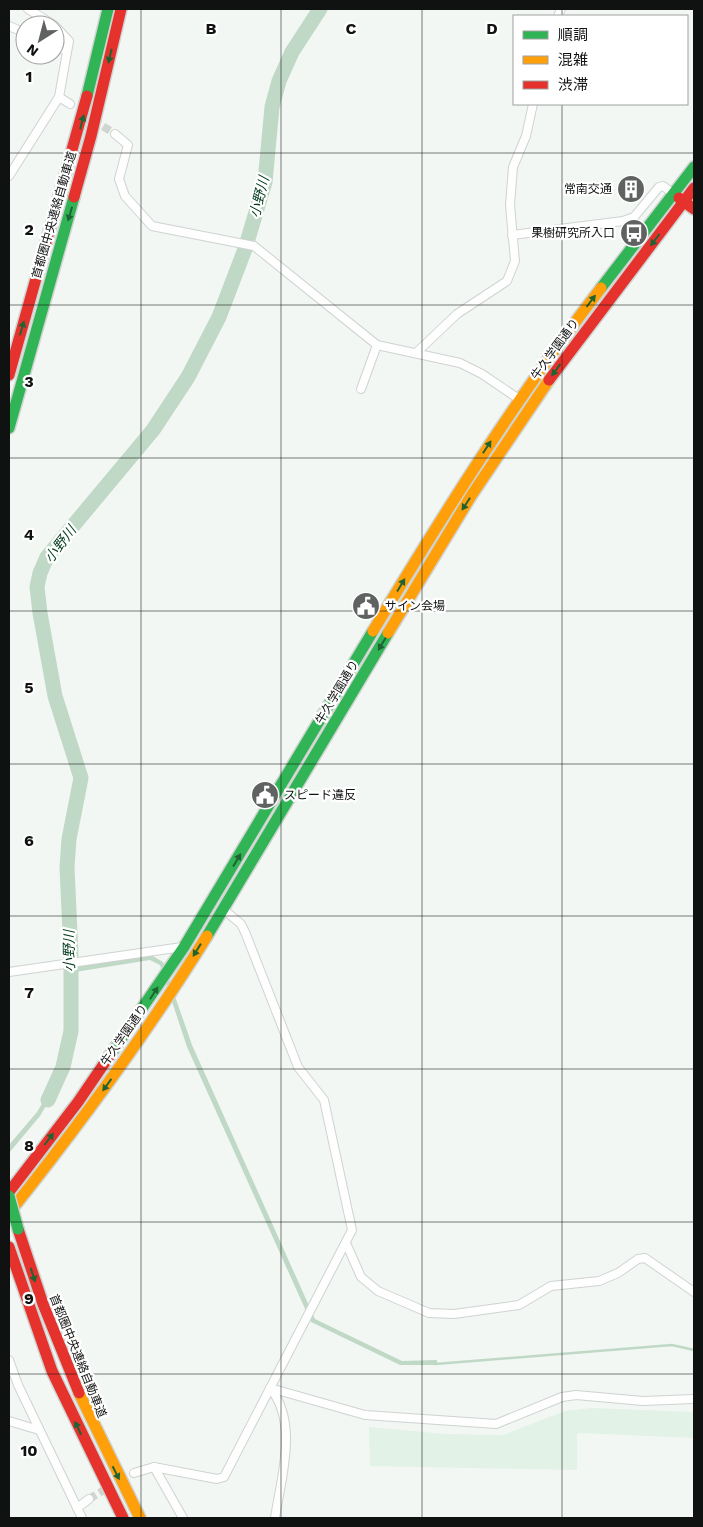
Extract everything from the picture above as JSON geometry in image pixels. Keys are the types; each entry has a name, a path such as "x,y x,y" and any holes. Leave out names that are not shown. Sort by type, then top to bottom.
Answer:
{"main road":[{"name":"首都圏中央連絡自動車道","path":"9,375 79,131 108,9"},
{"name":"首都圏中央連絡自動車道","path":"9,428 91,136 121,9"},
{"name":"牛久学園通り","path":"9,1192 83,1095 184,947 446,510 519,399 573,324 694,167"},
{"name":"牛久学園通り","path":"9,1213 127,1056 223,908 453,524 496,457 562,361 694,188"},
{"path":"674,194 694,209"},
{"name":"首都圏中央連絡自動車道","path":"9,1196 18,1229 65,1365 89,1420 140,1518"},
{"path":"9,1247 52,1371 123,1518"}],"street":[{"path":"9,176 59,98 69,41 65,37"},
{"path":"59,98 70,104"},
{"path":"416,353 457,314 507,281 515,261 510,205 513,167 526,136 533,105"},
{"path":"115,134 128,145 119,179 125,196 152,226 254,246 377,345 460,364 482,374 519,399"},
{"path":"512,235 623,222 634,218 659,187 663,186 674,194"},
{"path":"361,389 377,345"},
{"path":"134,1473 154,1468 217,1479 224,1477 352,1230 324,1100 298,1067 241,924 223,908 212,902"},
{"path":"9,972 184,947"},
{"path":"346,1242 356,1269 367,1283 378,1291 429,1313 454,1314 519,1305 551,1286 599,1282 645,1258 694,1292"},
{"path":"9,1360 18,1385 82,1518"},
{"path":"270,1388 365,1415 496,1424 562,1397 576,1395 643,1401 694,1399"},
{"path":"270,1388 279,1400 284,1413 286,1435 275,1518"},
{"path":"9,1421 39,1430"},
{"path":"154,1468 183,1518"},
{"path":"77,1508 89,1498"}],"shaded area":[{"path":"151,955 163,962 192,1045 315,1319 402,1361 437,1360 437,1365 400,1365 311,1322 187,1047 160,965 150,960 75,972 74,966"},
{"path":"55,1082 59,1084 40,1116 9,1153 9,1145 37,1112"},
{"path":"592,1408 694,1412 694,1438 580,1433 577,1434 577,1470 370,1466 369,1427 445,1434 503,1435 565,1411"}],"waterway":[{"name":"小野川","path":"48,1100 63,1067 71,1031 71,955 67,867 69,839 81,778 55,696 40,613 37,587 40,573 47,557 153,430 188,377 219,317 245,249 265,182 272,107 279,81 292,52 320,9"},
{"path":"435,1364 672,1345 694,1350"}],"tunnel":[{"path":"93,120 115,134"},
{"path":"89,1499 109,1487"}],"traffic: fast":[{"path":"87,96 108,9"},
{"path":"601,288 694,167"},
{"path":"9,428 74,197"},
{"path":"110,1055 184,947 373,631"},
{"path":"207,936 388,633"},
{"path":"9,1196 18,1229"}],"traffic: slow":[{"path":"373,631 482,456 540,371 601,288"},
{"path":"388,633 471,496 549,380"},
{"path":"9,1213 112,1078 161,1008 207,936"},
{"path":"79,1393 140,1518"}],"traffic: jam":[{"path":"74,197 91,136 121,9"},
{"path":"9,375 87,96"},
{"path":"549,380 694,188"},
{"path":"679,198 694,209"},
{"path":"9,1192 78,1102 110,1055"},
{"path":"18,1229 43,1304 79,1393"},
{"path":"9,1247 52,1371 123,1518"}],"place":[{"name":"常南交通","path":"631,189"},
{"name":"果樹研究所入口","path":"634,233"},
{"name":"サイン会場","path":"366,606"},
{"name":"スピード違反","path":"265,795"}]}
